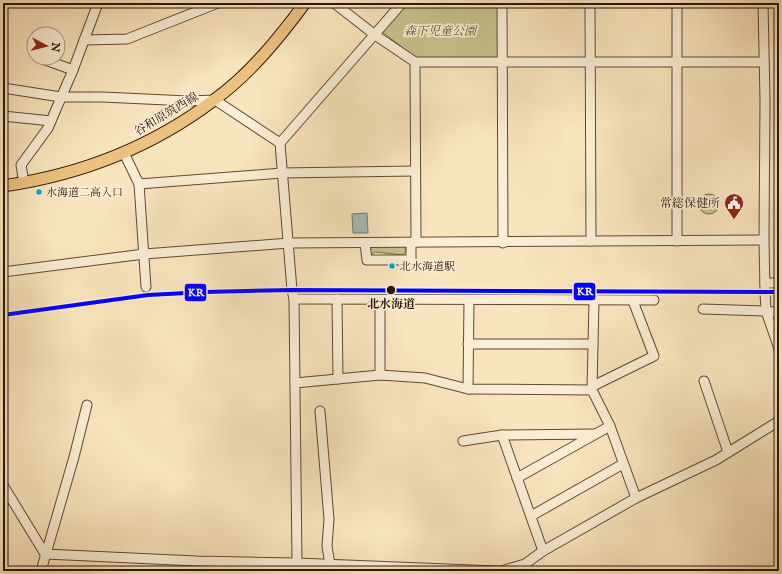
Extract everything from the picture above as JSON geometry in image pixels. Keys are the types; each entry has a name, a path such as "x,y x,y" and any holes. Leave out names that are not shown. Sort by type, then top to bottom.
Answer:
{"main road":[{"name":"谷和原筑西線","path":"3,186 24,183 74,171 124,153 162,134 215,100 235,83 271,46 305,3"}],"street":[{"path":"24,183 21,165 48,128 73,70 98,3"},
{"path":"84,40 127,39 218,3"},
{"path":"334,3 375,35 415,62 764,62"},
{"path":"297,563 294,299 280,142 402,3"},
{"path":"502,3 503,243"},
{"path":"590,3 591,242"},
{"path":"677,3 678,242"},
{"path":"763,3 765,101 764,240 766,311 779,349"},
{"path":"365,243 367,260 410,260 413,243 415,62"},
{"path":"62,66 73,70"},
{"path":"3,88 61,97 103,97 188,102 215,100 280,142"},
{"path":"3,116 51,121"},
{"path":"124,153 139,184 146,287"},
{"path":"139,184 282,173 414,171"},
{"path":"3,272 144,254 289,243 678,242 764,240"},
{"path":"765,283 779,283"},
{"path":"294,299 654,300"},
{"path":"337,300 338,379"},
{"path":"380,300 380,375"},
{"path":"468,388 469,300"},
{"path":"594,300 593,388 610,426 636,498"},
{"path":"295,383 380,375 425,378 468,388 593,388 654,356 633,301"},
{"path":"702,309 766,311 779,313"},
{"path":"468,344 593,344"},
{"path":"704,381 728,452"},
{"path":"41,571 74,457 87,405"},
{"path":"320,411 329,519 327,546 330,565"},
{"path":"501,571 525,567 543,551 636,498 716,460 779,421"},
{"path":"517,478 610,426"},
{"path":"463,441 502,435 595,434"},
{"path":"502,435 543,551"},
{"path":"531,516 623,464"},
{"path":"3,485 45,554"},
{"path":"45,554 197,561 262,566 297,563 425,570 497,571"}],"green space":[{"name":"森下児童公園","path":"406,3 498,3 498,58 416,58 381,31"},
{"path":"709,194 716,197 719,204 716,211 709,214 702,211 699,204 702,197"},
{"path":"371,246 404,246 406,251 403,255 375,252 371,255 369,253 369,249"}],"water":[{"path":"367,213 368,233 353,233 352,214"}],"transit line":[{"name":"KR","path":"3,315 148,295 205,292 292,290 779,292"}],"place":[{"name":"水海道二高入口","path":"39,192"},
{"name":"常総保健所","path":"734,220"},
{"name":"北水海道駅","path":"392,266"},
{"name":"北水海道","path":"391,290"}]}
